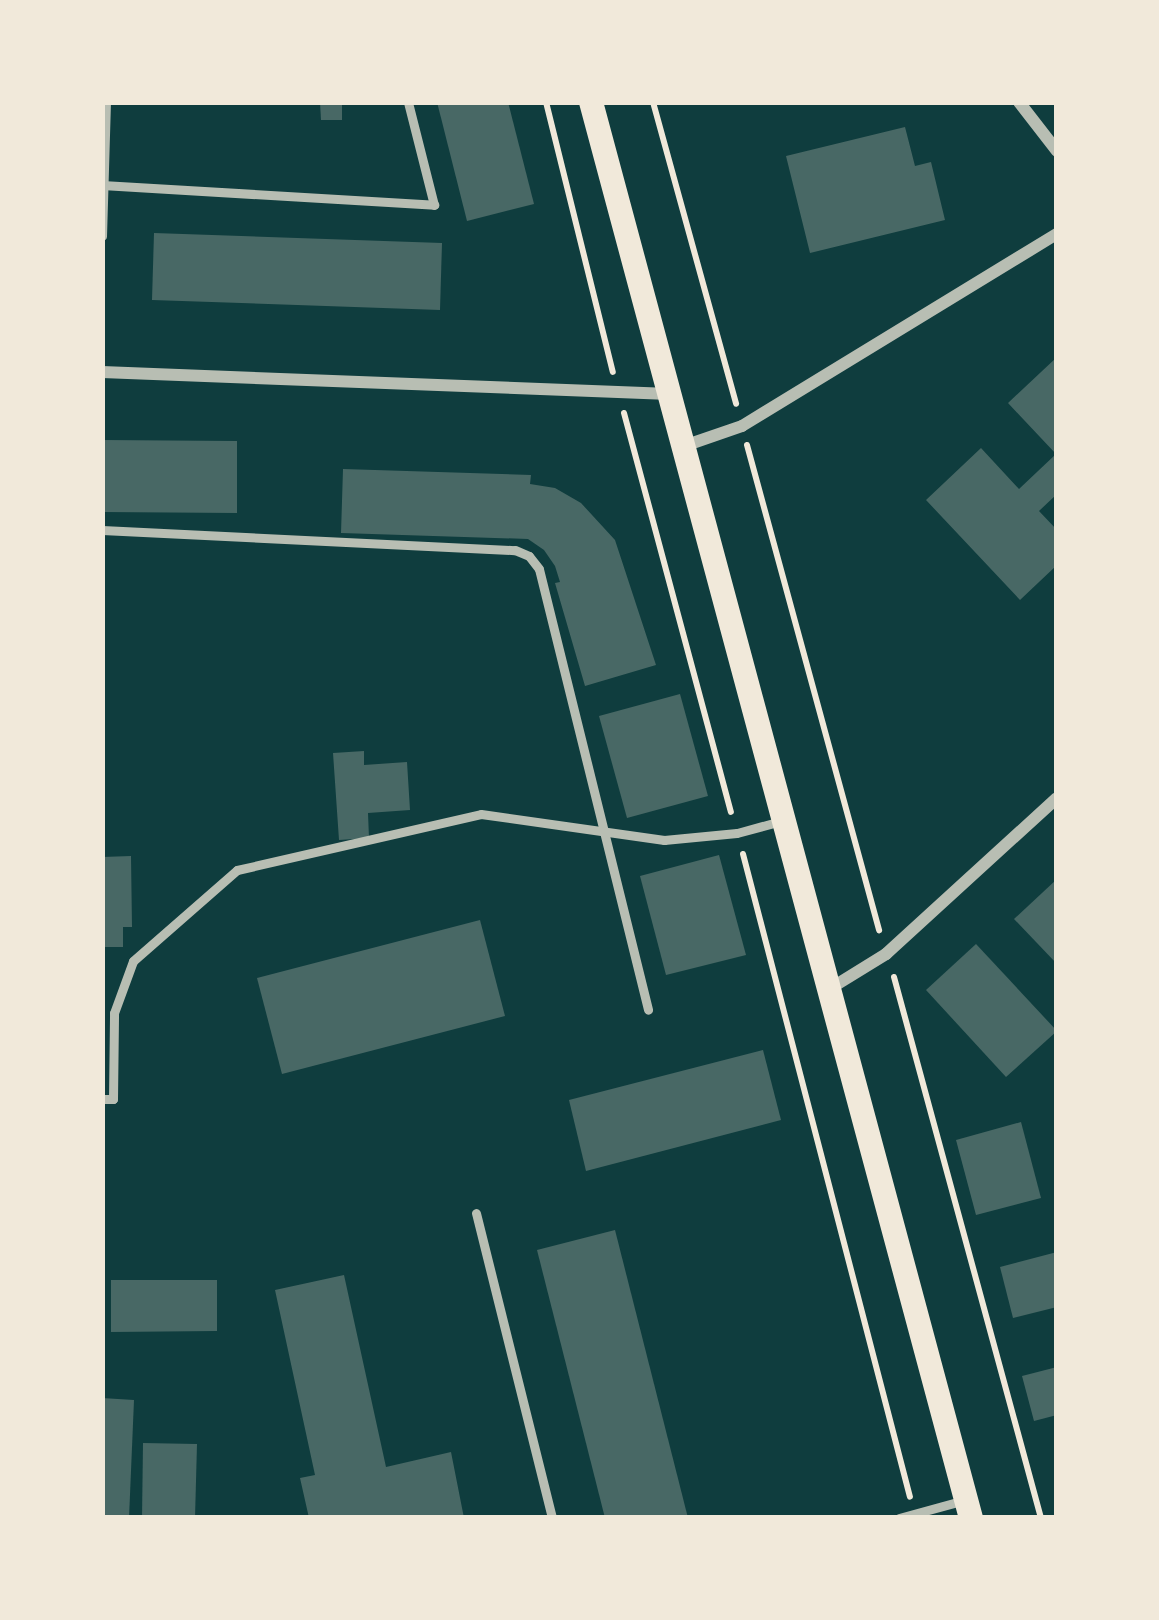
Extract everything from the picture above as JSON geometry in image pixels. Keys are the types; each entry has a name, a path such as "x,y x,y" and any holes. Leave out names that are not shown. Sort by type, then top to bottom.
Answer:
{"main road":[{"path":"591,102 969,1509"}],"street":[{"path":"1019,102 1057,151"},
{"path":"684,446 742,426 1057,234"},
{"path":"102,372 671,394"},
{"path":"831,988 886,954 1057,798"}],"lane":[{"path":"102,236 106,102"},
{"path":"103,184 434,205 408,102"},
{"path":"102,530 515,550 529,556 538,569 648,1010"},
{"path":"102,1099 113,1100 114,1012 133,961 237,870 481,814 664,840 737,833 786,820"},
{"path":"476,1213 552,1518"},
{"path":"899,1518 969,1509"}],"path":[{"path":"653,102 1041,1518"}],"building":[{"path":"320,102 342,102 342,120 321,120"},
{"path":"437,102 508,102 534,204 467,221"},
{"path":"905,127 915,166 931,162 945,220 810,253 786,156"},
{"path":"154,233 442,243 440,310 152,300"},
{"path":"1057,357 1057,494 1039,511 1057,530 1057,565 1020,600 926,500 981,448 1019,489 1056,454 1008,403"},
{"path":"102,440 237,441 237,513 102,512"},
{"path":"343,469 531,475 530,484 555,488 581,503 615,540 656,665 585,686 555,583 560,582 544,550 528,539 341,533"},
{"path":"680,694 708,796 627,818 599,716"},
{"path":"364,751 364,765 407,762 410,810 368,813 369,838 339,840 333,753"},
{"path":"719,855 746,955 666,975 640,876"},
{"path":"131,856 132,927 123,927 123,947 102,947 102,857"},
{"path":"1057,879 1057,964 1014,919"},
{"path":"480,920 505,1016 282,1074 257,978"},
{"path":"976,944 1057,1031 1006,1077 926,990"},
{"path":"763,1050 781,1120 586,1171 569,1100"},
{"path":"1021,1122 1041,1198 976,1215 956,1140"},
{"path":"615,1230 688,1518 605,1518 537,1250"},
{"path":"1057,1252 1057,1307 1013,1318 1000,1267"},
{"path":"344,1275 386,1467 451,1452 464,1518 309,1518 300,1478 315,1475 275,1290"},
{"path":"111,1280 217,1280 217,1331 111,1332"},
{"path":"1057,1367 1057,1415 1034,1421 1022,1376"},
{"path":"102,1398 134,1400 129,1518 102,1518"},
{"path":"143,1443 197,1444 195,1518 142,1518"}]}
